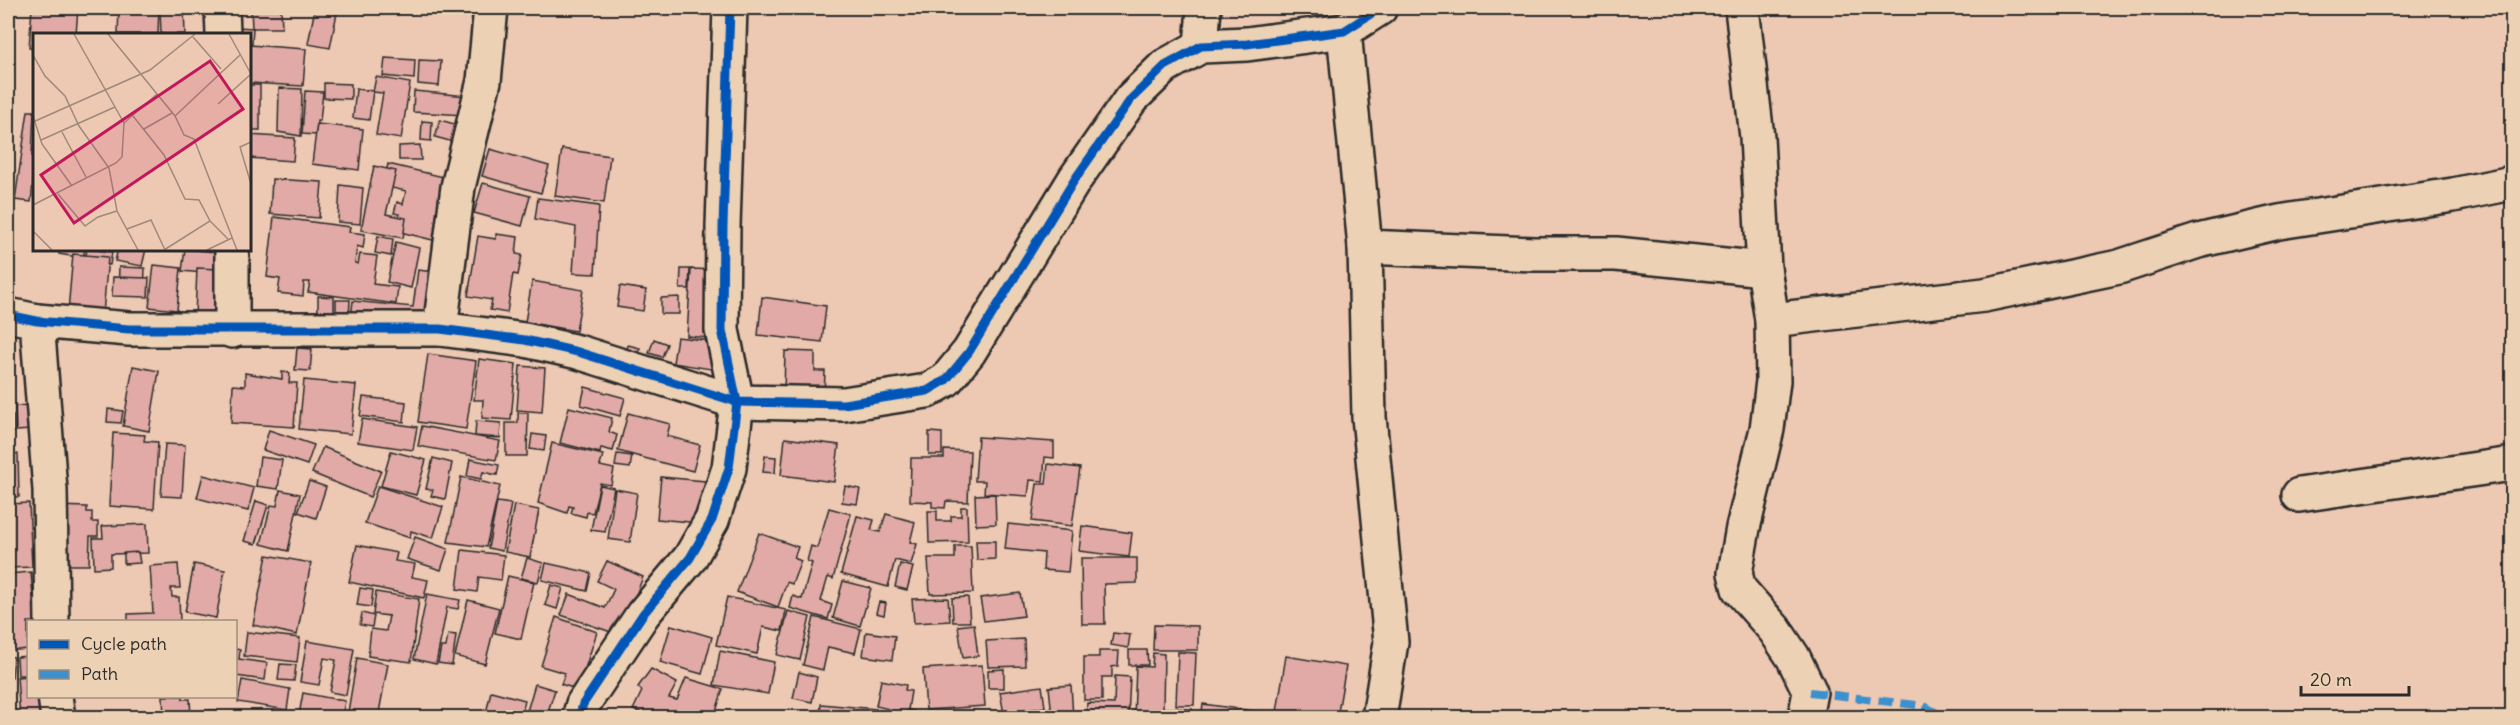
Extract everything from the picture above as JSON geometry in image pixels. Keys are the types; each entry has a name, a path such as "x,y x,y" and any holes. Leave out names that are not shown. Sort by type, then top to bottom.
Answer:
{"street":[{"path":"222,8 223,33"},
{"path":"440,329 458,187 484,81 491,8"},
{"path":"579,717 583,705 643,614 690,558 712,520 729,468 736,402 722,330 730,8"},
{"path":"1201,46 1204,8"},
{"path":"52,620 50,490 22,318 129,329 231,331 440,329 525,340 578,352 736,402 844,404 927,392 946,380 969,352 1075,179 1131,99 1166,66 1201,46 1246,44 1344,31 1380,8"},
{"path":"1742,8 1757,137 1764,269 1772,320 1773,381 1767,429 1743,528 1735,573 1739,590 1775,630 1798,665 1810,692 1805,717"},
{"path":"1344,31 1365,247 1369,417 1391,642 1379,717"},
{"path":"1772,320 1984,295 2119,267 2198,241 2279,222 2453,195 2512,183"},
{"path":"1365,247 1534,254 1616,254 1764,269"},
{"path":"231,331 232,250"},
{"path":"2299,495 2512,464"},
{"path":"55,698 58,717"}],"building":[{"path":"32,8 78,8 76,33 33,33 33,49 29,48"},
{"path":"119,8 159,8 158,33 118,33"},
{"path":"184,8 185,33 161,33 160,9"},
{"path":"251,8 281,8 282,28 252,28"},
{"path":"315,8 338,8 330,48 308,44"},
{"path":"236,27 253,28 252,44 250,44 250,33 235,33"},
{"path":"250,45 306,49 303,86 250,83"},
{"path":"385,58 415,60 414,79 383,76"},
{"path":"419,60 441,61 439,86 418,84"},
{"path":"376,77 410,83 401,139 376,135 383,93 373,92"},
{"path":"324,83 351,84 351,99 324,98"},
{"path":"250,85 260,85 260,130 250,130"},
{"path":"279,88 302,89 301,136 278,132"},
{"path":"356,89 373,91 369,120 353,118"},
{"path":"305,91 323,92 316,135 302,134"},
{"path":"414,91 467,96 465,115 413,112"},
{"path":"28,111 33,111 31,202 15,200"},
{"path":"440,120 465,127 461,144 435,137"},
{"path":"422,121 432,122 431,141 421,140"},
{"path":"317,124 363,129 359,170 312,164"},
{"path":"250,135 295,138 293,161 250,158"},
{"path":"8,144 13,145 8,199"},
{"path":"420,145 421,160 399,160 399,146"},
{"path":"490,149 549,166 541,193 482,176"},
{"path":"562,149 610,156 604,203 555,196"},
{"path":"388,164 452,179 437,241 396,231 399,214 394,213 397,202 403,204 406,191 383,186"},
{"path":"374,166 396,171 386,214 406,218 403,238 361,230"},
{"path":"272,179 322,182 319,218 270,214"},
{"path":"483,183 530,196 522,226 474,213"},
{"path":"340,185 363,188 360,224 338,222"},
{"path":"538,198 599,206 595,274 573,273 576,227 535,219"},
{"path":"274,217 350,227 349,232 365,234 363,248 357,246 355,263 358,264 360,254 377,256 373,284 398,287 396,304 308,292 310,282 304,282 303,296 278,293 280,279 267,277"},
{"path":"496,234 518,237 516,254 522,255 518,275 513,274 507,313 490,310 492,300 468,296 478,236 496,239"},
{"path":"378,236 393,239 391,256 375,253"},
{"path":"396,242 419,248 411,288 387,282"},
{"path":"59,250 85,250 83,258 59,254"},
{"path":"87,250 112,252 110,265 85,261"},
{"path":"118,250 146,250 142,266 115,261"},
{"path":"185,250 226,253 225,275 182,271"},
{"path":"73,254 108,257 103,314 68,311"},
{"path":"154,265 181,268 177,310 149,307"},
{"path":"119,267 145,268 144,296 118,294"},
{"path":"197,268 218,269 216,318 195,317"},
{"path":"681,269 690,269 689,289 680,289"},
{"path":"691,269 720,270 719,339 687,336"},
{"path":"418,270 441,273 433,328 351,318 353,301 413,307"},
{"path":"113,277 149,278 148,297 112,296"},
{"path":"532,281 583,290 576,331 525,322"},
{"path":"620,286 646,290 643,311 617,307"},
{"path":"318,296 334,297 334,315 318,314"},
{"path":"679,297 679,314 661,314 661,298"},
{"path":"762,297 826,306 822,342 758,335"},
{"path":"336,300 350,300 349,318 336,316"},
{"path":"677,337 720,342 717,370 673,363"},
{"path":"654,339 667,344 662,357 649,353"},
{"path":"628,345 640,348 637,359 625,356"},
{"path":"297,348 312,349 310,371 295,370"},
{"path":"785,351 815,352 815,371 825,371 824,397 784,395"},
{"path":"428,354 476,361 466,429 418,422"},
{"path":"479,359 516,364 511,420 482,418 483,400 474,400"},
{"path":"133,366 159,371 149,431 123,426"},
{"path":"520,366 545,368 542,412 517,410"},
{"path":"282,372 290,373 289,383 297,383 294,427 231,423 233,385 245,386 245,373 282,379"},
{"path":"304,380 356,385 351,434 299,429"},
{"path":"585,387 625,398 620,416 581,405"},
{"path":"363,397 406,402 404,422 360,416"},
{"path":"29,405 31,430 16,431 15,406"},
{"path":"569,407 612,418 609,432 617,435 613,451 601,448 600,453 560,443"},
{"path":"108,409 123,411 121,423 107,422"},
{"path":"518,413 528,413 527,456 506,456 506,423 518,423"},
{"path":"628,413 670,424 667,436 700,445 693,471 618,451"},
{"path":"8,415 13,415 14,432 8,432"},
{"path":"362,419 417,427 413,450 358,442"},
{"path":"476,421 501,423 500,438 475,436"},
{"path":"422,426 500,441 496,460 418,446"},
{"path":"269,430 314,445 307,465 263,450"},
{"path":"929,432 942,433 942,455 929,455"},
{"path":"113,433 145,435 144,441 158,442 154,509 109,506"},
{"path":"532,434 546,436 544,451 530,449"},
{"path":"978,437 1054,442 1054,458 1045,457 1043,481 1030,480 1028,496 984,493 985,481 975,481"},
{"path":"785,438 839,445 834,482 781,475"},
{"path":"8,443 13,443 13,453 18,454 19,497 8,497"},
{"path":"552,443 603,455 600,466 614,469 611,485 600,483 593,513 587,512 586,517 571,513 573,507 569,506 567,513 538,503"},
{"path":"165,444 185,445 182,497 161,496"},
{"path":"323,447 381,471 370,497 312,473"},
{"path":"944,450 970,451 968,502 946,501 945,508 932,507 932,502 910,501 911,458 944,458"},
{"path":"391,451 426,460 416,495 381,486"},
{"path":"617,454 632,456 630,468 615,466"},
{"path":"765,456 776,457 775,473 763,472"},
{"path":"260,457 282,460 278,489 256,486"},
{"path":"433,458 452,463 445,499 431,496 433,490 426,489"},
{"path":"470,459 499,465 497,475 483,472 481,479 467,476"},
{"path":"1048,464 1080,468 1072,526 1032,521 1037,484 1046,484"},
{"path":"203,475 254,488 248,511 197,498"},
{"path":"461,477 500,486 486,547 448,542"},
{"path":"661,477 705,481 701,523 657,519"},
{"path":"309,481 326,487 316,518 298,512"},
{"path":"600,485 614,488 605,532 591,530"},
{"path":"378,486 443,507 433,538 411,531 410,538 365,523"},
{"path":"845,486 860,489 857,504 842,502"},
{"path":"615,489 637,493 630,542 608,539"},
{"path":"280,490 300,494 288,551 261,544 271,505 277,506"},
{"path":"995,494 996,524 976,525 975,495"},
{"path":"256,501 268,505 256,544 244,541"},
{"path":"497,502 511,504 502,551 488,548"},
{"path":"29,503 32,567 9,568 8,504"},
{"path":"514,505 539,510 530,557 505,552"},
{"path":"56,506 87,507 87,512 92,512 92,522 98,522 98,536 90,536 89,565 54,565"},
{"path":"961,507 967,507 968,542 929,543 928,511 937,511 937,521 951,521 951,516 961,516"},
{"path":"829,508 851,514 833,579 828,577 821,601 832,605 828,619 790,608 793,596 802,599 812,563 807,561 811,546 817,548"},
{"path":"886,514 915,522 910,542 917,544 911,564 895,560 888,587 841,574 857,516 874,520 871,530 880,532"},
{"path":"147,524 148,553 111,554 111,567 94,568 93,538 103,538 102,526"},
{"path":"1008,524 1072,531 1068,572 1043,570 1044,553 1005,549"},
{"path":"1082,526 1132,533 1129,557 1079,551"},
{"path":"759,533 798,547 794,558 801,561 792,584 787,582 778,607 737,592"},
{"path":"415,537 448,549 441,570 407,559"},
{"path":"976,541 995,541 995,559 977,560"},
{"path":"357,545 397,553 395,561 415,564 412,577 428,580 424,598 349,582"},
{"path":"955,546 971,546 973,593 930,594 928,558 955,558"},
{"path":"462,550 504,555 501,580 479,577 477,592 457,589"},
{"path":"138,552 140,563 124,564 124,553"},
{"path":"267,555 311,563 297,635 253,625"},
{"path":"527,558 543,563 538,582 521,578"},
{"path":"1081,558 1137,558 1137,583 1104,584 1105,624 1082,624"},
{"path":"607,561 643,577 620,635 561,615 569,594 605,608 614,589 597,581"},
{"path":"546,563 591,573 587,591 542,580"},
{"path":"178,564 180,588 171,588 172,597 179,597 180,620 128,620 128,614 153,613 150,566"},
{"path":"194,564 225,570 216,618 185,612"},
{"path":"900,564 913,567 907,590 895,587"},
{"path":"31,572 35,620 27,620 27,649 8,651 8,574"},
{"path":"508,576 534,582 521,639 495,633"},
{"path":"843,581 871,588 860,626 833,618"},
{"path":"551,585 563,588 557,609 545,605"},
{"path":"360,588 373,590 371,607 357,605"},
{"path":"376,592 419,599 411,662 368,656 371,629 386,631 389,616 373,614"},
{"path":"1020,593 1024,616 984,621 980,598"},
{"path":"427,594 460,600 458,609 447,607 436,664 414,659"},
{"path":"727,597 786,610 782,631 763,627 757,654 716,645"},
{"path":"968,597 970,622 953,622 952,598"},
{"path":"948,598 950,621 914,623 912,599"},
{"path":"468,600 499,608 485,664 455,656"},
{"path":"879,602 886,603 884,615 876,613"},
{"path":"788,611 810,617 800,660 777,655"},
{"path":"362,613 374,616 372,627 360,625"},
{"path":"556,617 597,632 578,690 561,684 565,673 541,666"},
{"path":"814,617 861,629 855,653 828,647 823,670 803,665"},
{"path":"974,624 978,656 963,658 958,626"},
{"path":"671,625 712,637 702,674 660,662"},
{"path":"1154,625 1198,626 1198,650 1153,650"},
{"path":"247,632 300,638 297,662 244,656"},
{"path":"866,632 895,636 892,660 863,656"},
{"path":"1113,633 1130,635 1128,648 1111,645"},
{"path":"448,634 456,635 452,665 438,663 441,647 446,647"},
{"path":"1024,639 1025,666 988,667 986,641"},
{"path":"307,641 354,649 346,695 330,692 336,660 324,658 319,685 300,682"},
{"path":"237,649 240,650 239,659 267,663 265,680 237,676"},
{"path":"1129,650 1147,650 1148,665 1129,665"},
{"path":"720,651 774,662 768,694 714,685"},
{"path":"1099,651 1119,651 1118,666 1112,667 1112,677 1102,677 1102,700 1084,700 1084,657 1099,657"},
{"path":"1178,652 1196,653 1194,705 1176,705"},
{"path":"1153,653 1164,654 1163,708 1192,709 1192,718 1134,718 1136,666 1152,667"},
{"path":"8,656 14,657 12,678 8,678"},
{"path":"27,656 27,675 18,675 17,657"},
{"path":"1286,656 1346,666 1337,718 1276,718"},
{"path":"357,658 388,664 378,718 348,712"},
{"path":"280,664 296,665 294,681 278,680"},
{"path":"982,665 985,706 926,710 923,669"},
{"path":"651,669 677,683 669,698 677,700 686,678 723,689 714,718 659,718 633,710 642,691 638,687"},
{"path":"1004,669 1004,688 988,688 988,670"},
{"path":"799,672 817,677 812,702 793,698"},
{"path":"27,676 27,698 40,698 41,718 20,718 17,677"},
{"path":"1115,676 1130,677 1128,718 1086,718 1087,703 1114,704"},
{"path":"242,680 290,689 287,710 238,702"},
{"path":"881,680 906,685 905,690 911,691 908,710 915,711 913,718 888,718 889,709 876,706"},
{"path":"535,684 555,690 546,718 525,718"},
{"path":"1071,685 1073,718 1032,718 1052,715 1049,687"},
{"path":"1042,686 1045,707 1004,714 1000,692"},
{"path":"491,691 525,700 521,718 485,718"},
{"path":"303,693 345,701 342,718 314,718 299,715"},
{"path":"163,698 190,699 191,718 164,718"},
{"path":"8,699 10,699 11,718 8,718"},
{"path":"821,704 876,709 875,718 820,718"},
{"path":"1203,704 1275,714 1274,718 1201,718"},
{"path":"216,710 216,718 194,718 194,711"},
{"path":"230,712 253,716 252,718 229,718"}],"marked path":[{"path":"1810,692 1924,706 1946,718"}],"cycle path":[{"path":"579,718 583,704 643,614 690,558 712,520 729,468 737,402 722,330 730,8"},
{"path":"8,315 37,321 129,329 440,329 525,340 578,352 737,402 844,404 927,391 946,380 969,352 1075,179 1131,99 1165,66 1201,46 1247,44 1344,31 1380,8"}]}
